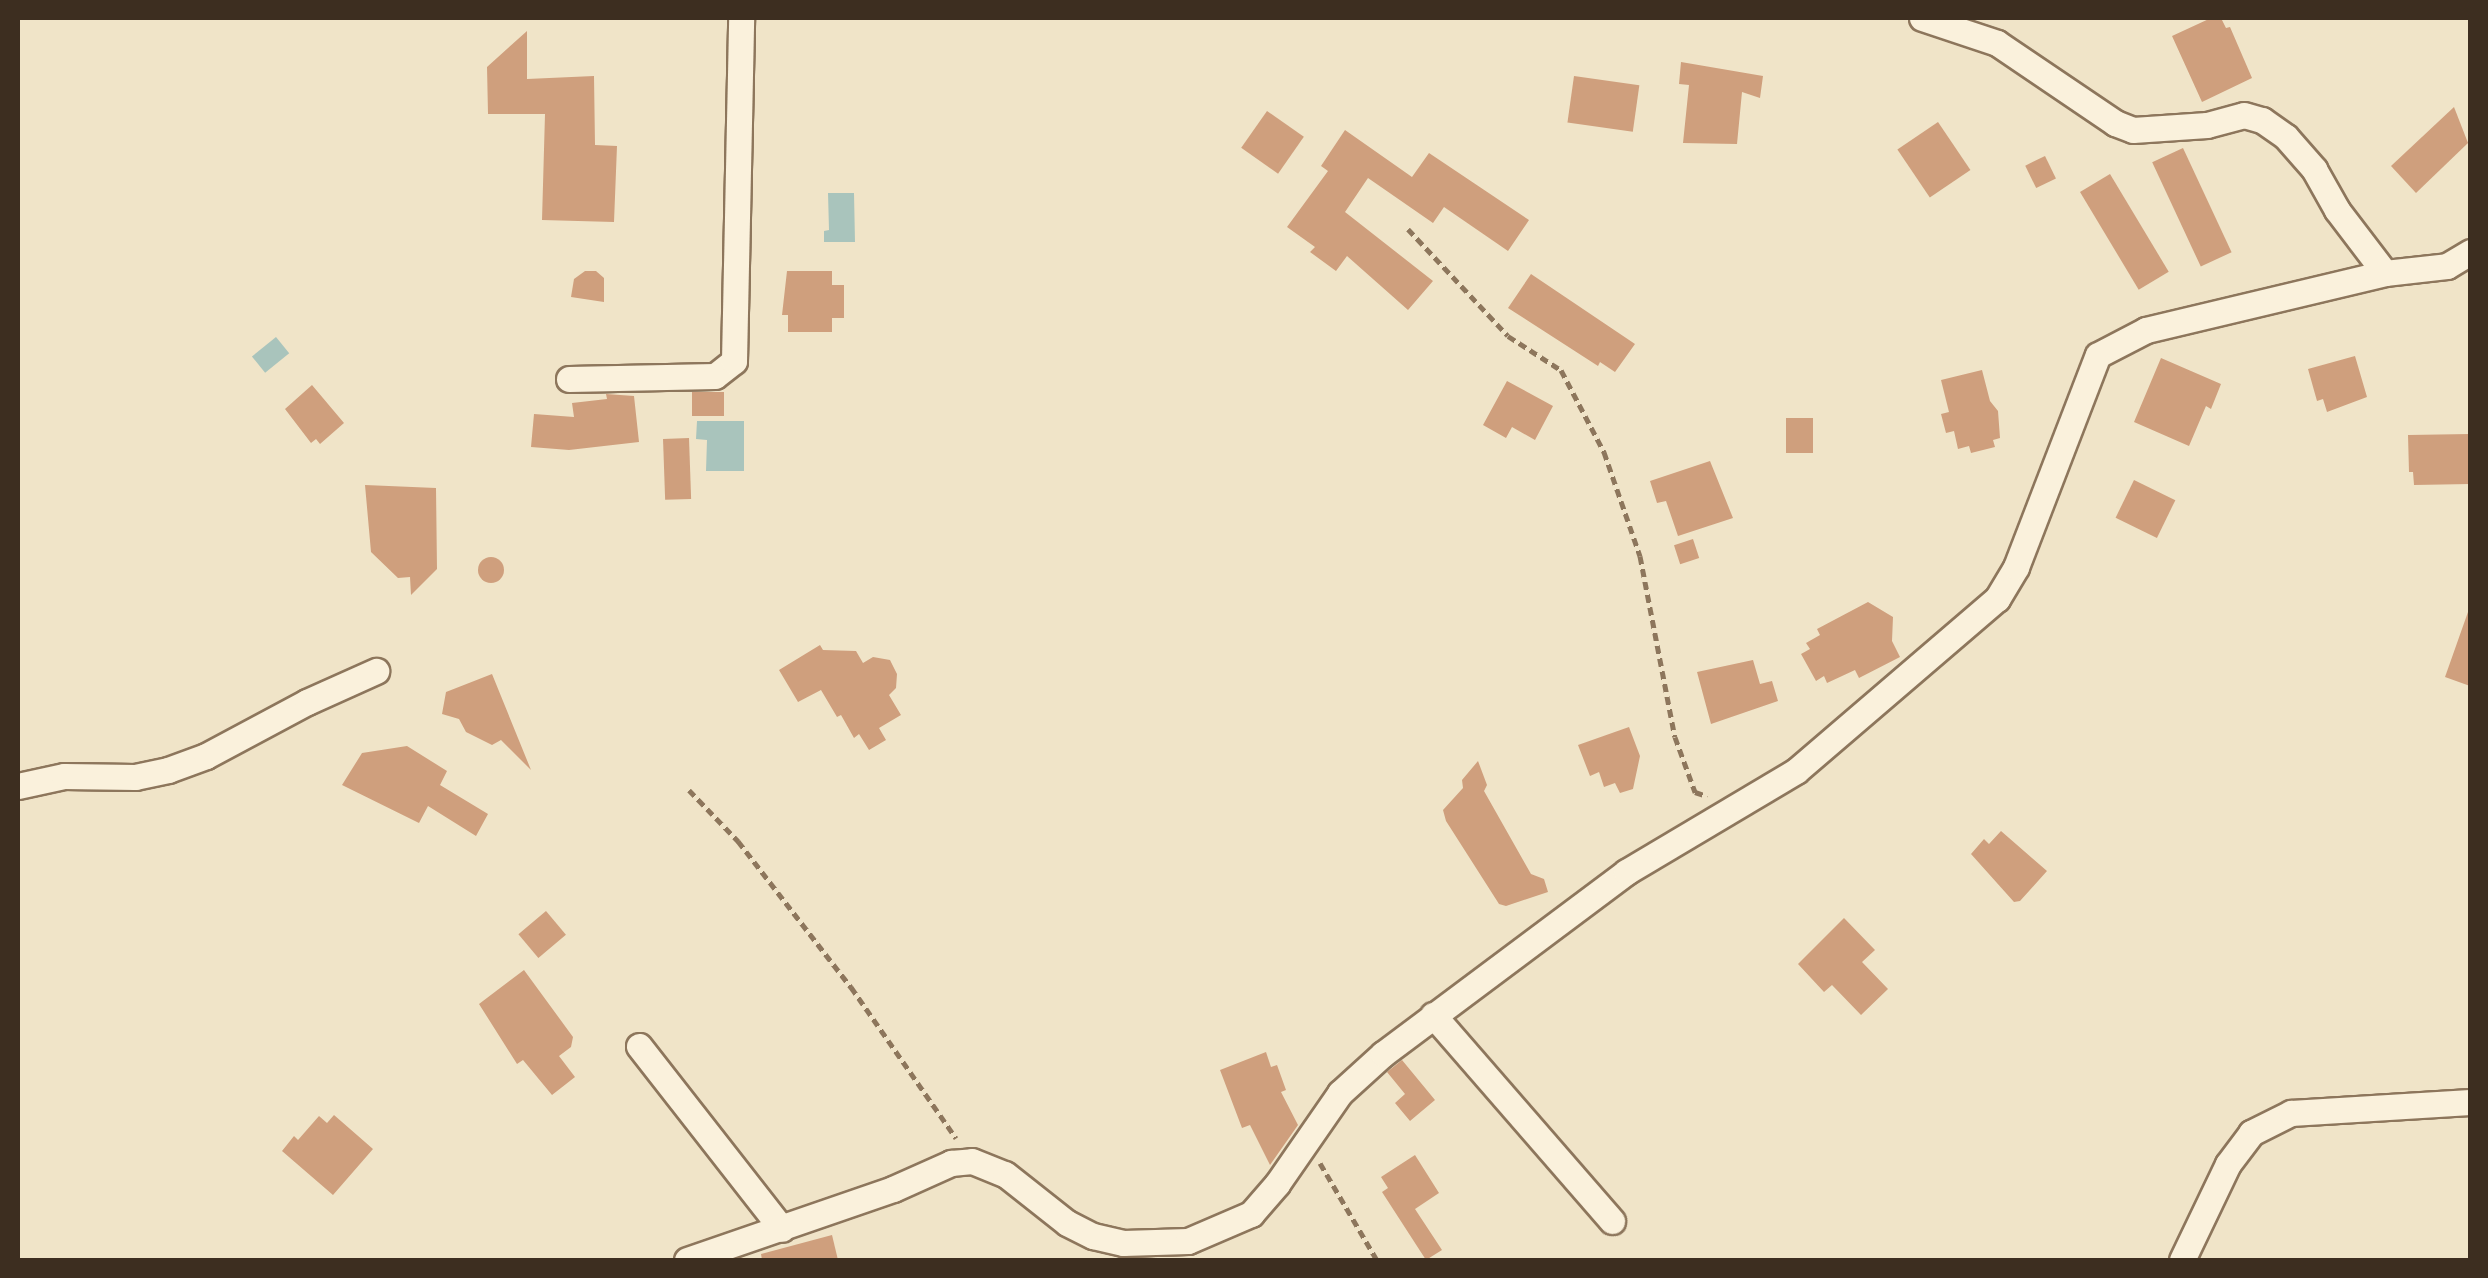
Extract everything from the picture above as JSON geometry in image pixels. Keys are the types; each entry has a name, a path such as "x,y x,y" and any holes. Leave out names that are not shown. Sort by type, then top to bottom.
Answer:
{"street":[{"path":"569,379 715,376 734,362 741,18"},
{"path":"1922,18 1996,43 2116,124 2133,130 2207,125 2244,115 2262,120 2286,136 2314,169 2337,210 2385,273"},
{"path":"686,1260 782,1229 951,1163 972,1161 1005,1174 1066,1223 1140,1252 1188,1241 1250,1214 1277,1184 1340,1093 1433,1015 1626,872 1796,771 1998,599 2016,567 2098,355 2116,342 2146,330 2385,273 2447,266 2470,252"},
{"path":"18,786 64,776 135,777 168,770 206,756 360,675 376,671"},
{"path":"1433,1015 1612,1220"},
{"path":"638,1046 782,1229"},
{"path":"2182,1260 2228,1164 2251,1133 2291,1113 2470,1102"}],"path":[{"path":"1408,229 1508,336 1561,370 1604,452 1640,556 1676,737 1695,792 1739,806"},
{"path":"688,790 738,840 840,972 972,1161"},
{"path":"1306,1139 1377,1260"}],"water":[{"path":"828,193 854,193 855,242 824,242 824,231 829,230"},
{"path":"276,337 289,353 265,373 252,357"},
{"path":"697,421 744,421 744,471 706,471 707,440 696,439"}],"building":[{"path":"2211,18 2221,18 2226,28 2230,27 2252,78 2202,102 2172,36"},
{"path":"527,31 527,79 594,76 595,145 617,146 614,222 542,220 545,114 488,114 487,67"},
{"path":"1681,62 1763,76 1760,98 1742,92 1737,144 1683,143 1689,85 1679,84"},
{"path":"1574,76 1639,85 1633,132 1567,123"},
{"path":"2454,107 2468,143 2416,193 2391,166"},
{"path":"1267,111 1304,137 1278,174 1241,148"},
{"path":"1938,122 1970,170 1930,197 1897,149"},
{"path":"1345,130 1412,177 1429,153 1529,220 1508,251 1444,207 1433,223 1368,178 1345,212 1433,281 1408,310 1347,256 1336,271 1310,252 1315,247 1287,227 1328,171 1321,166"},
{"path":"2183,148 2232,252 2201,267 2152,162"},
{"path":"2045,156 2056,178 2036,188 2025,166"},
{"path":"2110,174 2169,272 2139,290 2080,192"},
{"path":"585,271 596,271 604,278 604,302 571,297 574,279"},
{"path":"787,271 832,271 832,285 844,285 844,318 832,318 832,332 788,332 788,315 782,315"},
{"path":"1531,274 1635,344 1615,372 1600,362 1598,366 1508,308"},
{"path":"2355,356 2367,397 2327,412 2323,399 2317,401 2308,369"},
{"path":"2161,358 2221,384 2211,409 2206,406 2189,446 2134,422"},
{"path":"1982,370 1990,401 1998,411 2000,438 1993,440 1995,447 1971,453 1969,446 1958,449 1954,431 1946,433 1941,414 1949,412 1941,380"},
{"path":"1507,381 1553,406 1535,440 1512,427 1506,438 1483,425"},
{"path":"312,385 344,423 320,444 316,439 311,443 285,409"},
{"path":"692,392 724,392 724,416 692,416"},
{"path":"606,394 634,396 639,442 569,450 531,447 534,414 574,417 572,403 607,399"},
{"path":"1786,418 1813,418 1813,453 1786,453"},
{"path":"2470,434 2470,484 2414,485 2413,472 2409,472 2408,435"},
{"path":"689,438 691,499 665,500 663,439"},
{"path":"1710,461 1733,518 1678,536 1666,501 1657,503 1650,481"},
{"path":"2134,480 2175,500 2157,538 2116,518"},
{"path":"365,485 436,488 437,569 411,595 410,577 398,578 371,552"},
{"path":"1693,539 1699,558 1680,564 1674,545"},
{"path":"491,557 500,561 504,570 500,579 491,583 482,579 478,570 482,561"},
{"path":"1868,602 1893,617 1892,641 1900,657 1859,678 1855,670 1827,683 1824,676 1816,681 1801,654 1810,649 1806,643 1820,635 1817,629"},
{"path":"2470,613 2470,686 2445,677"},
{"path":"820,645 823,650 856,651 863,663 873,657 890,660 897,674 896,688 889,695 901,715 879,728 886,740 869,750 859,734 854,738 841,715 837,717 821,690 798,702 779,670"},
{"path":"1753,660 1760,684 1772,681 1778,701 1711,724 1697,672"},
{"path":"492,674 531,770 501,740 492,745 466,732 459,719 442,714 446,692"},
{"path":"1629,727 1640,756 1633,789 1620,793 1615,783 1604,787 1599,772 1590,776 1578,745"},
{"path":"407,746 447,771 440,785 488,814 476,836 428,806 419,823 342,785 362,753"},
{"path":"1478,761 1487,785 1484,791 1531,874 1544,879 1548,892 1506,906 1499,904 1446,821 1443,810 1463,788 1462,780"},
{"path":"2001,831 2047,871 2020,901 2014,902 1971,854 1984,839 1989,844"},
{"path":"546,911 566,935 538,958 518,934"},
{"path":"1844,918 1875,950 1862,962 1888,989 1861,1015 1832,985 1824,992 1798,964"},
{"path":"524,970 573,1037 571,1047 559,1056 575,1077 552,1095 523,1060 517,1064 479,1004"},
{"path":"1266,1052 1271,1067 1277,1065 1286,1090 1281,1092 1298,1125 1270,1165 1250,1125 1242,1128 1220,1070"},
{"path":"1402,1060 1435,1100 1410,1121 1395,1103 1405,1094 1387,1072"},
{"path":"334,1115 373,1149 333,1195 282,1151 294,1136 298,1140 319,1116 327,1123"},
{"path":"1415,1155 1439,1193 1415,1209 1442,1250 1426,1260 1382,1192 1388,1188 1381,1177"},
{"path":"832,1235 838,1260 762,1260 761,1254"}]}
